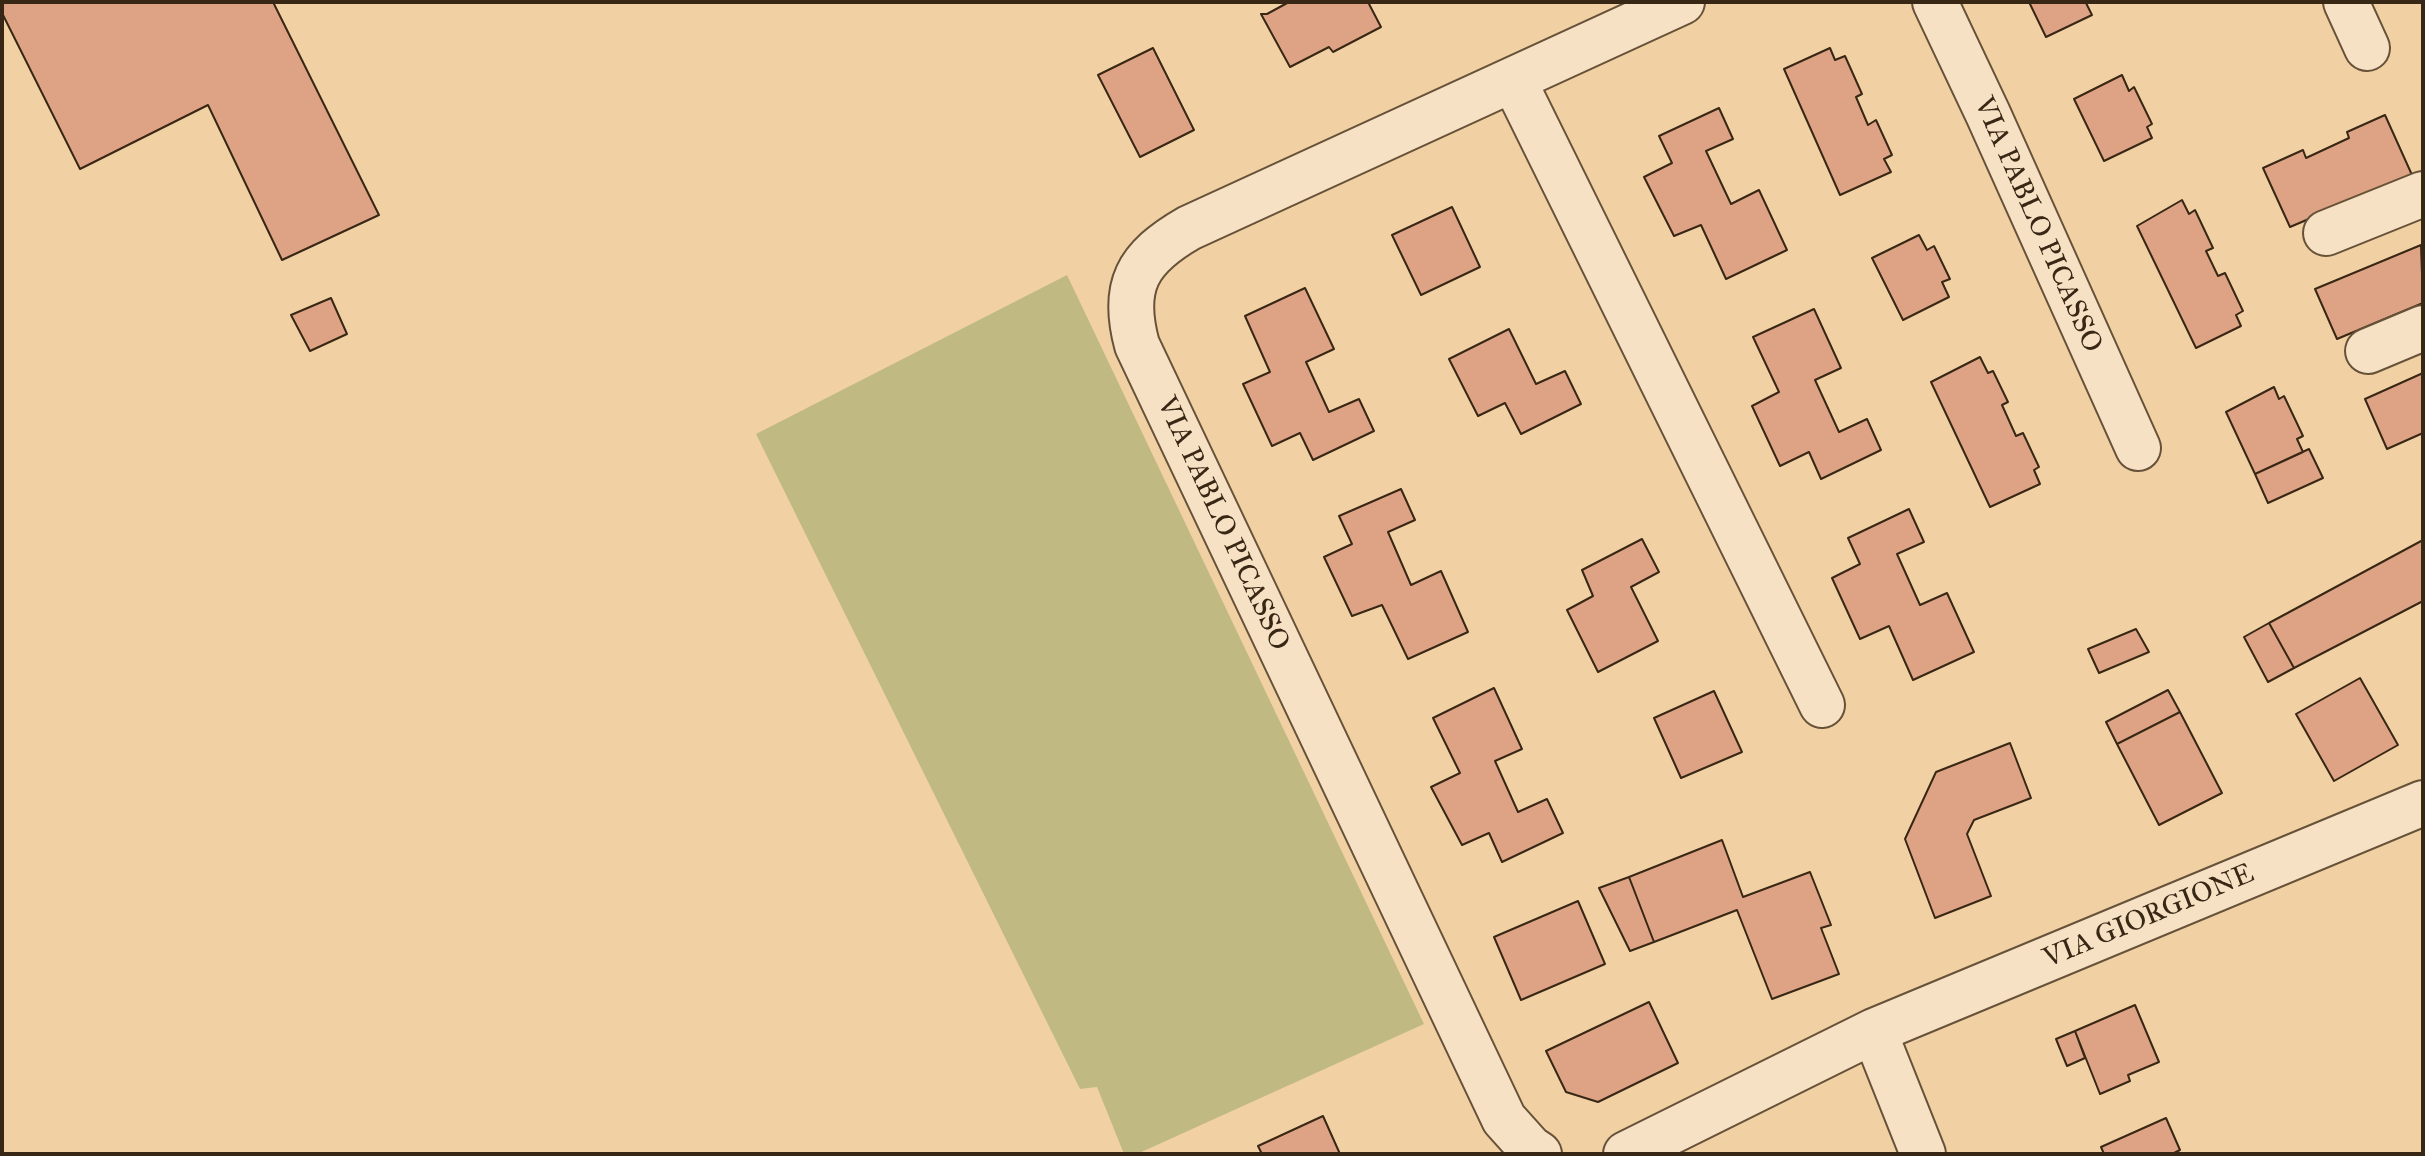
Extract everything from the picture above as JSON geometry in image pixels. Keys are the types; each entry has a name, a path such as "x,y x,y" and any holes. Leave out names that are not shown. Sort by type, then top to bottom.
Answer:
{"street":[{"name":"VIA PABLO PICASSO","path":"1535,1151 1504,1119 1137,345 1130,317 1137,272 1168,240 1682,2"},
{"name":"VIA PABLO PICASSO","path":"1935,2 2138,448"},
{"path":"2346,2 2367,48"},
{"path":"1514,81 1822,705"},
{"path":"2326,233 2423,194"},
{"path":"2368,351 2423,328"},
{"name":"VIA GIORGIONE","path":"1626,1154 1874,1031 2423,803"},
{"path":"1874,1031 1923,1154"}],"shaded area":[{"path":"1067,275 1424,1024 1137,1154 1124,1154 1097,1087 1080,1089 756,434"}],"building":[{"path":"2,2 273,2 379,215 282,260 208,105 80,169 2,13"},
{"path":"1289,2 1368,2 1381,27 1333,52 1329,47 1290,67 1261,14"},
{"path":"2029,2 2088,2 2092,15 2046,37"},
{"path":"1153,48 1194,130 1140,157 1098,75"},
{"path":"1830,48 1835,60 1845,56 1862,94 1856,97 1868,125 1876,120 1892,155 1884,159 1891,172 1840,195 1784,69"},
{"path":"2122,75 2129,91 2134,87 2152,124 2147,127 2152,138 2104,161 2074,99"},
{"path":"1719,108 1733,139 1706,151 1731,204 1759,190 1787,250 1726,279 1701,225 1674,236 1644,177 1672,163 1659,136"},
{"path":"2385,115 2412,175 2290,227 2263,168 2303,150 2306,158 2349,138 2347,132"},
{"path":"2182,200 2189,214 2195,210 2213,248 2206,251 2218,276 2225,273 2243,311 2236,315 2241,326 2196,348 2137,226"},
{"path":"1452,207 1480,267 1421,295 1392,235"},
{"path":"1919,235 1927,250 1934,246 1950,279 1942,282 1949,297 1903,320 1872,258"},
{"path":"2421,245 2423,303 2337,339 2315,289"},
{"path":"1305,288 1334,349 1306,362 1329,412 1359,399 1374,431 1313,460 1300,433 1272,446 1243,384 1270,372 1245,316"},
{"path":"331,298 347,334 310,351 291,315"},
{"path":"1814,309 1841,368 1815,380 1839,432 1867,419 1881,450 1821,479 1809,452 1780,466 1752,406 1779,392 1753,337"},
{"path":"1509,329 1536,384 1565,371 1581,404 1521,434 1505,403 1478,416 1449,359"},
{"path":"1980,357 1988,373 1993,371 2008,402 2002,405 2016,436 2023,433 2039,467 2034,470 2040,484 1990,507 1931,382"},
{"path":"2423,373 2423,433 2387,449 2365,399"},
{"path":"2274,387 2279,399 2284,396 2303,436 2297,439 2303,452 2255,474 2226,412"},
{"path":"2309,449 2323,478 2268,503 2255,474"},
{"path":"1401,489 1415,520 1388,532 1411,585 1441,571 1468,632 1408,659 1382,605 1352,616 1324,557 1352,544 1339,516"},
{"path":"1909,509 1924,542 1897,554 1920,605 1947,593 1974,652 1913,680 1889,626 1860,639 1832,578 1860,564 1848,538"},
{"path":"1642,539 1659,572 1631,587 1658,641 1598,672 1567,610 1593,596 1582,570"},
{"path":"2423,540 2423,601 2294,668 2269,623"},
{"path":"2269,623 2294,668 2268,682 2244,637"},
{"path":"2136,629 2149,652 2099,673 2088,649"},
{"path":"2360,678 2398,745 2334,781 2296,714"},
{"path":"1494,688 1522,749 1495,761 1518,812 1547,799 1563,833 1502,862 1489,833 1462,845 1431,787 1460,773 1433,718"},
{"path":"2168,690 2180,712 2117,744 2106,722"},
{"path":"1714,691 1742,752 1681,778 1654,718"},
{"path":"2180,712 2222,793 2159,825 2117,744"},
{"path":"2010,743 2031,798 1974,820 1967,834 1991,896 1935,918 1905,839 1936,772"},
{"path":"1722,840 1743,897 1810,872 1831,925 1821,928 1839,974 1772,999 1737,910 1654,942 1629,877"},
{"path":"1629,877 1654,942 1630,951 1599,888"},
{"path":"1578,901 1605,964 1521,1000 1494,937"},
{"path":"1649,1002 1678,1063 1598,1102 1566,1092 1546,1051"},
{"path":"2135,1005 2159,1062 2128,1075 2130,1081 2100,1094 2075,1031"},
{"path":"2075,1031 2085,1058 2067,1066 2056,1039"},
{"path":"1323,1116 1340,1154 1262,1154 1258,1146"},
{"path":"2166,1118 2180,1150 2172,1154 2104,1154 2101,1147"}]}
